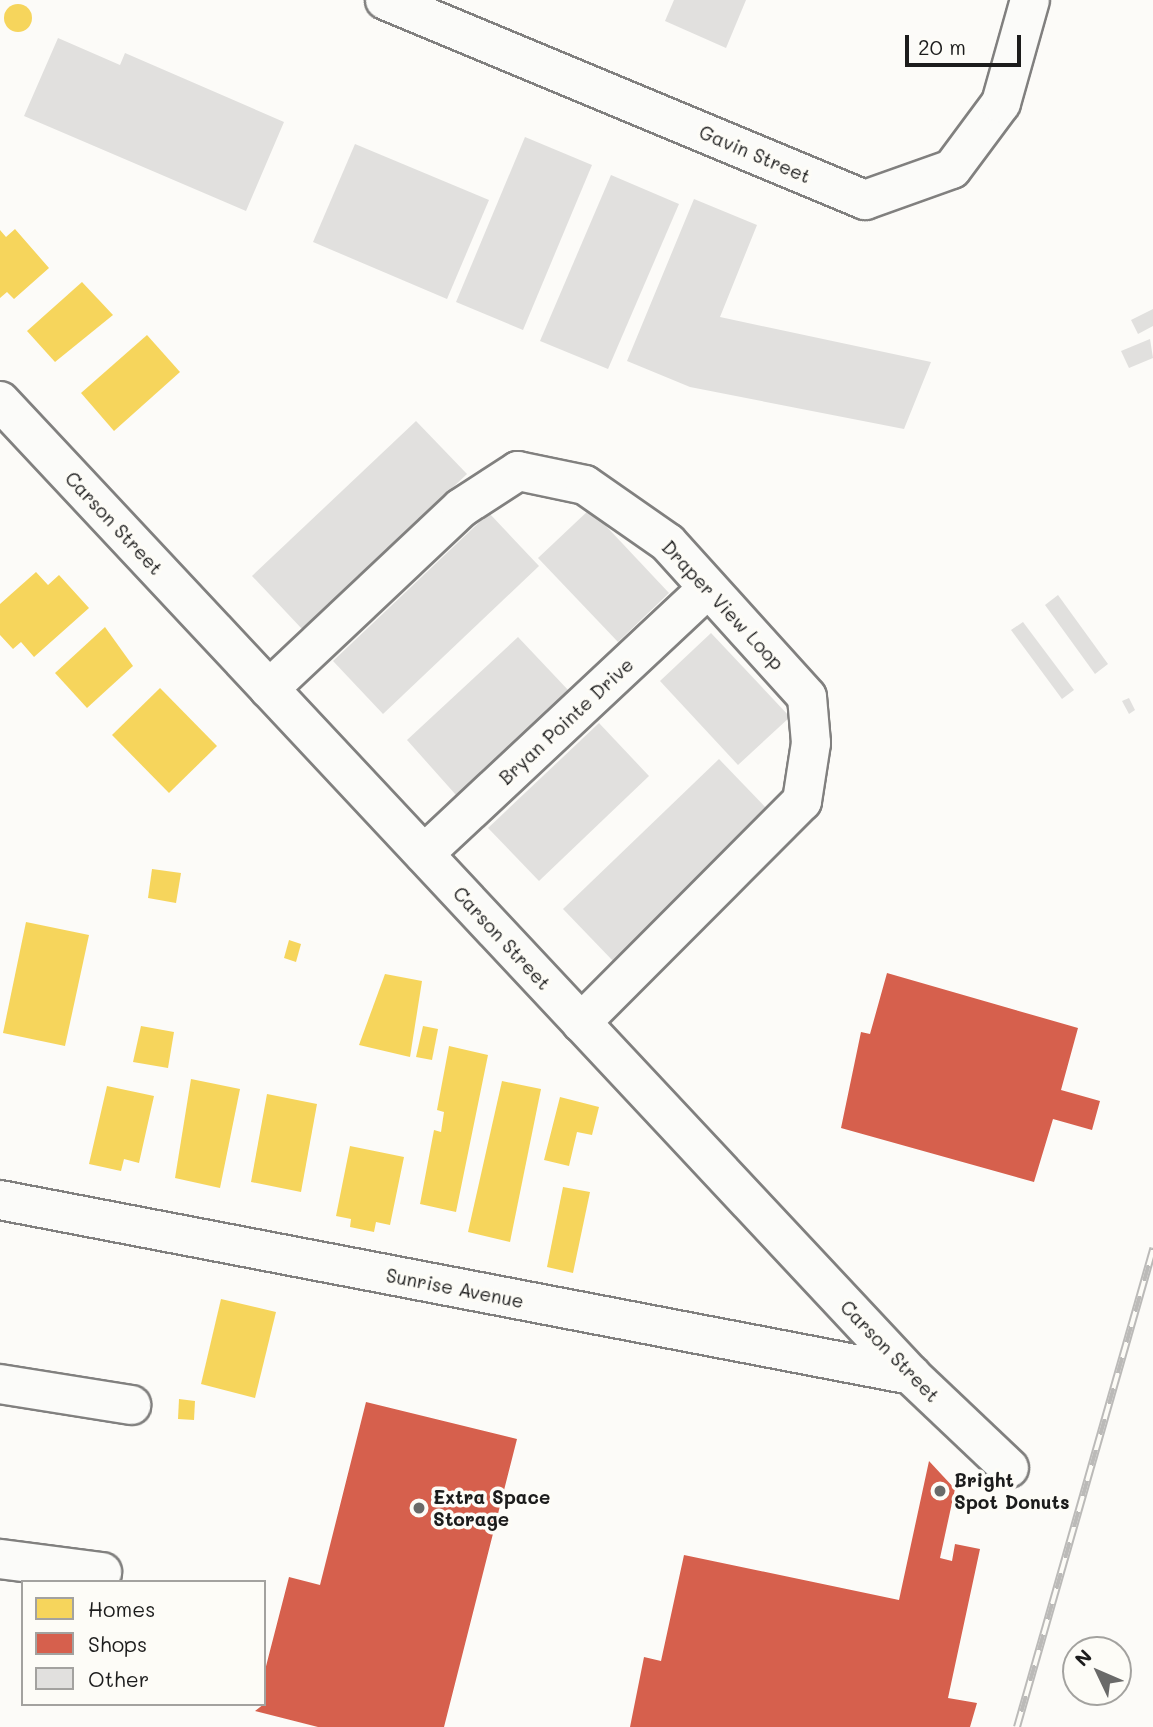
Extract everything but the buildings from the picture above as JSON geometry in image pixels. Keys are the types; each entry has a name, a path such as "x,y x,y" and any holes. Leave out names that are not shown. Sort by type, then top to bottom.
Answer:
{"street":[{"name":"Gavin Street","path":"385,0 865,200 952,169 1001,103 1030,0"},
{"name":"Carson Street","path":"0,401 911,1375 1009,1468"},
{"name":"Draper View Loop","path":"269,689 461,508 518,471 585,485 668,543 807,696 811,743 802,801 581,1023"},
{"name":"Bryan Pointe Drive","path":"424,854 708,588"},
{"name":"Sunrise Avenue","path":"1,1207 911,1375"},
{"path":"0,1384 131,1405"},
{"path":"0,1559 102,1572"}],"railway":[{"path":"1017,1727 1153,1248"}],"place":[{"name":"Bright Spot Donuts","path":"940,1491"},
{"name":"Extra Space Storage","path":"419,1508"}]}
